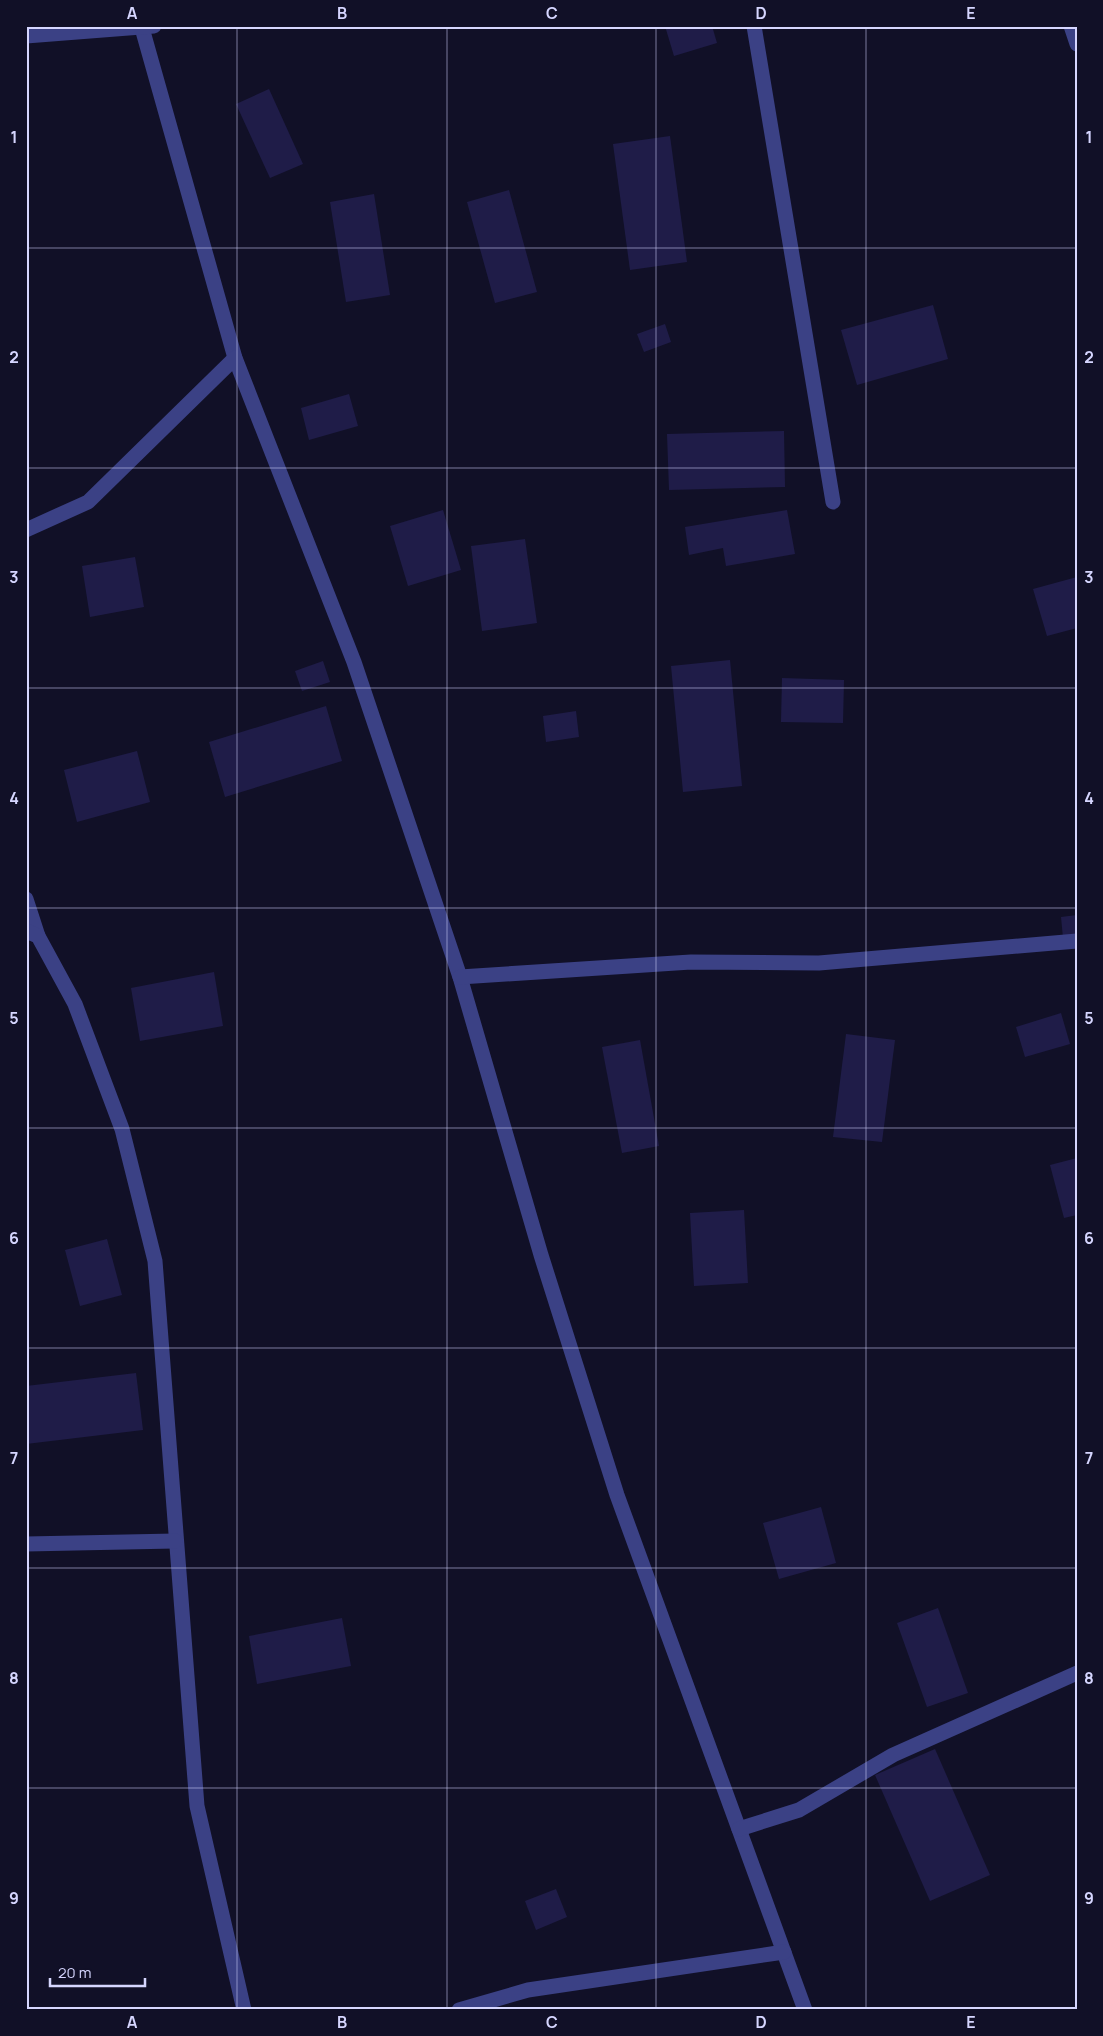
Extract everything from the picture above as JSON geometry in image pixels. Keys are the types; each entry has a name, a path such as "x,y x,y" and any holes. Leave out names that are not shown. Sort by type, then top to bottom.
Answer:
{"street":[{"path":"754,26 833,502"},
{"path":"1071,26 1077,44"},
{"path":"26,36 148,27 235,358 354,662 460,977 541,1254 617,1495 805,2010"},
{"path":"26,530 88,502 235,358"},
{"path":"26,899 32,934 74,1004 122,1129 154,1261 175,1541 198,1806 244,2010"},
{"path":"460,977 691,962 819,963 1077,941"},
{"path":"26,1544 175,1541"},
{"path":"739,1829 799,1810 893,1755 1077,1673"},
{"path":"458,2010 528,1990 784,1952"}],"building":[{"path":"665,26 712,26 717,43 674,56"},
{"path":"269,89 303,164 270,178 236,104"},
{"path":"670,136 687,262 630,270 613,144"},
{"path":"509,190 537,292 495,303 467,202"},
{"path":"374,194 390,295 346,302 330,202"},
{"path":"933,305 948,359 857,385 841,330"},
{"path":"665,324 671,342 644,352 637,334"},
{"path":"349,394 358,426 309,440 301,408"},
{"path":"784,431 785,487 669,490 667,434"},
{"path":"443,510 461,570 408,586 390,526"},
{"path":"787,510 795,554 726,566 723,548 689,555 685,527"},
{"path":"525,539 537,623 482,631 471,546"},
{"path":"135,557 144,607 90,617 82,566"},
{"path":"1077,577 1077,628 1047,636 1033,589"},
{"path":"730,660 742,786 683,792 671,666"},
{"path":"323,661 330,682 302,691 295,671"},
{"path":"782,678 844,680 843,723 781,722"},
{"path":"326,706 342,761 225,797 209,742"},
{"path":"576,711 579,737 546,742 543,716"},
{"path":"137,751 150,802 77,822 64,770"},
{"path":"1077,915 1077,937 1063,938 1061,917"},
{"path":"214,972 223,1026 140,1041 131,988"},
{"path":"1061,1013 1070,1044 1025,1057 1016,1027"},
{"path":"846,1034 895,1040 882,1142 833,1137"},
{"path":"640,1040 659,1146 622,1153 602,1047"},
{"path":"1077,1158 1077,1215 1064,1218 1050,1165"},
{"path":"744,1210 748,1283 694,1286 690,1213"},
{"path":"107,1239 122,1295 80,1306 65,1250"},
{"path":"136,1373 143,1430 26,1444 26,1386"},
{"path":"821,1507 836,1563 779,1579 763,1523"},
{"path":"938,1608 968,1693 927,1707 897,1623"},
{"path":"342,1618 351,1666 257,1684 249,1636"},
{"path":"935,1749 990,1875 930,1901 875,1775"},
{"path":"556,1889 567,1917 536,1930 525,1901"}]}
